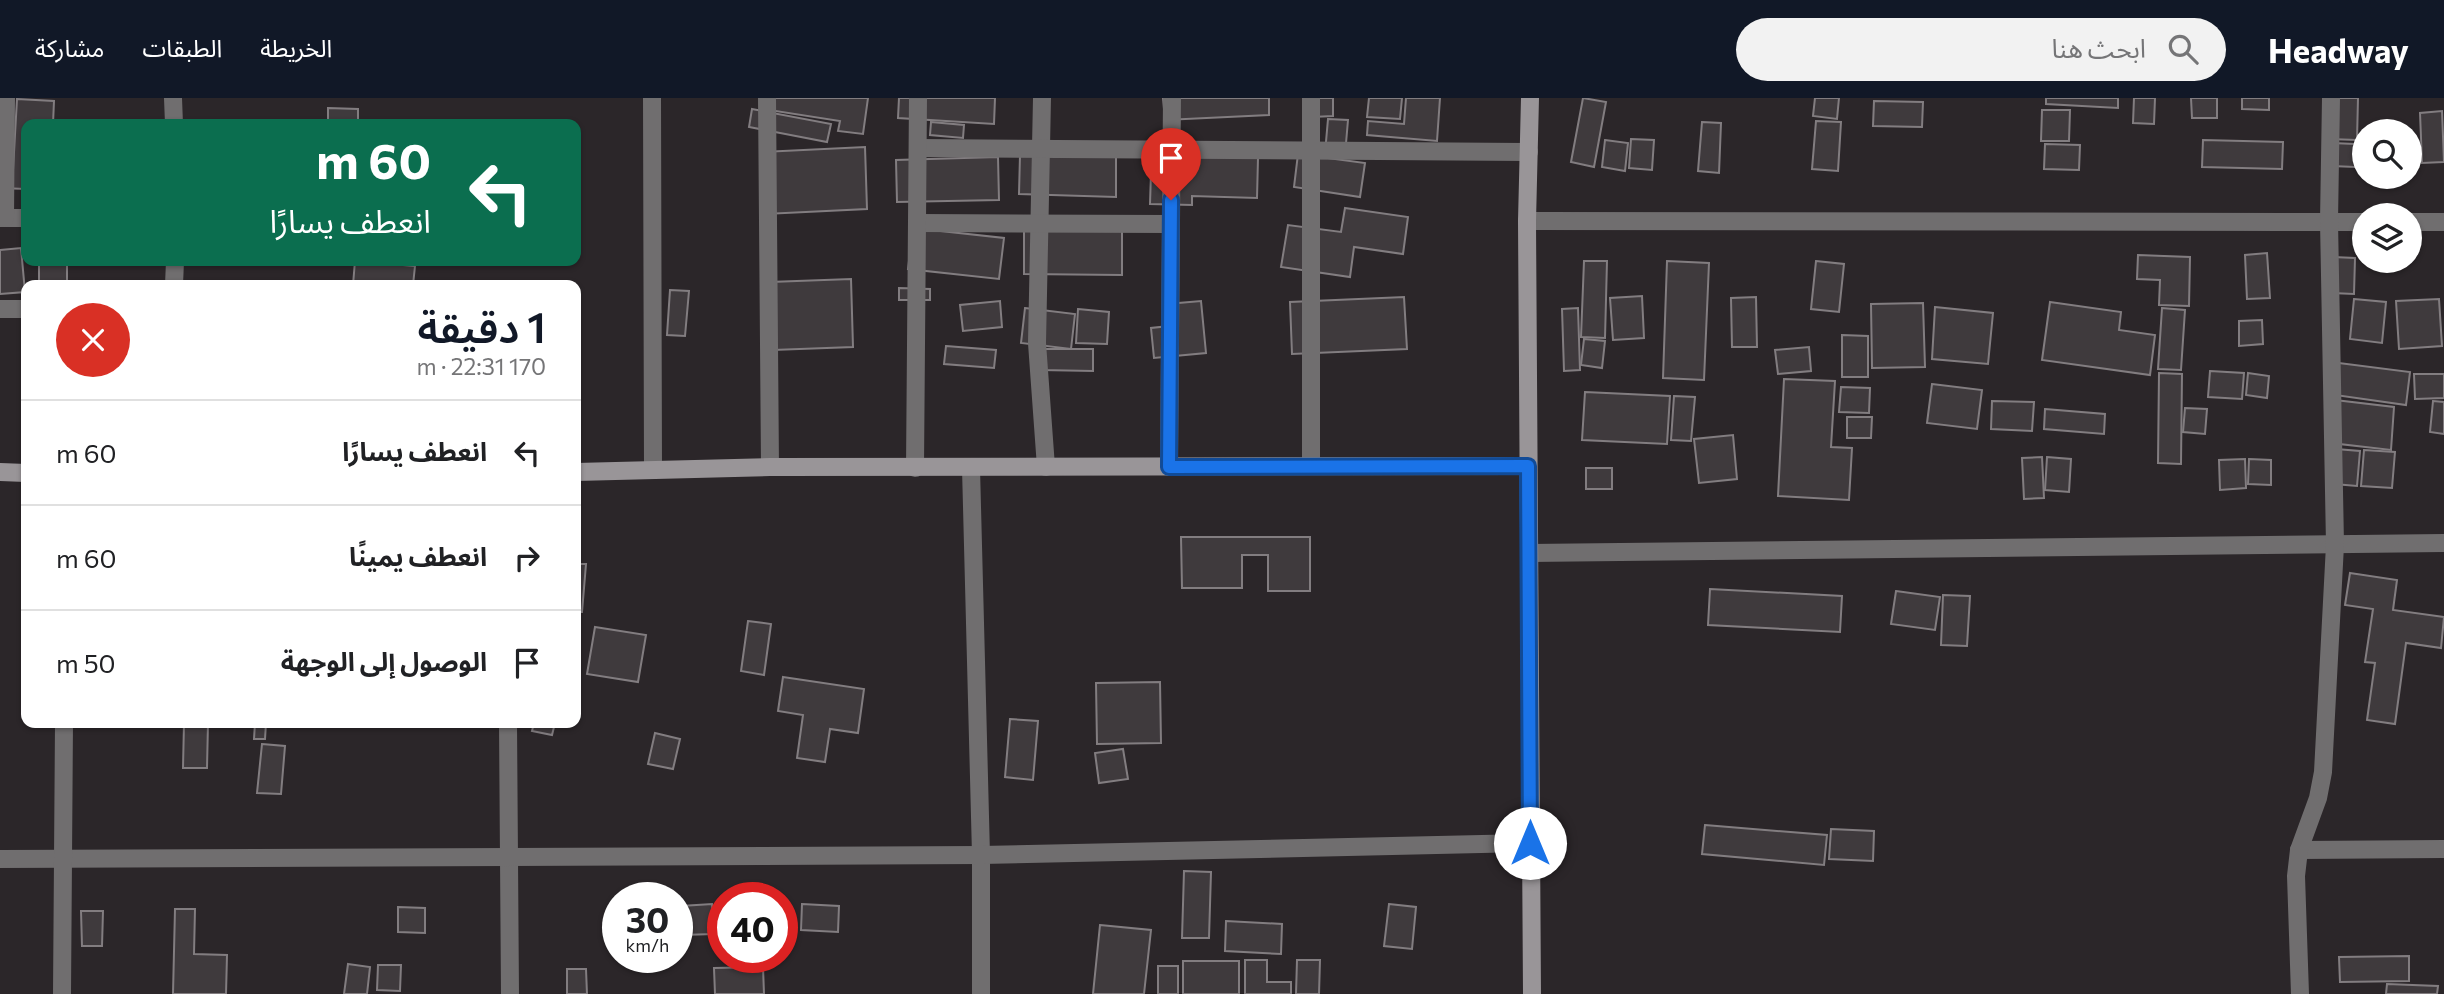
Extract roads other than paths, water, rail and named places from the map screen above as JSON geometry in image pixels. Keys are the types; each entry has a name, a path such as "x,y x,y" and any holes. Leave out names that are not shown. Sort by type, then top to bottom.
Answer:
{"street":[{"path":"6,98 2,218 21,218"},
{"path":"173,98 174,119"},
{"path":"652,98 653,469"},
{"path":"767,98 770,467"},
{"path":"915,468 918,98"},
{"path":"1042,98 1037,343 1046,467"},
{"path":"1169,467 1172,98"},
{"path":"1311,98 1311,466"},
{"path":"1530,98 1527,221 1532,994"},
{"path":"2300,994 2296,876 2299,850 2318,797 2323,772 2335,545 2329,221 2331,98"},
{"path":"918,148 1529,152"},
{"path":"1527,221 2352,222"},
{"path":"2422,222 2444,222"},
{"path":"918,223 1171,224"},
{"path":"0,309 21,309"},
{"path":"581,472 770,467 1528,466"},
{"path":"971,468 981,855 981,994"},
{"path":"0,472 21,473"},
{"path":"1529,553 2444,542"},
{"path":"62,994 64,728"},
{"path":"508,728 510,994"},
{"path":"0,859 981,855 1530,843"},
{"path":"2299,850 2444,849"}]}
